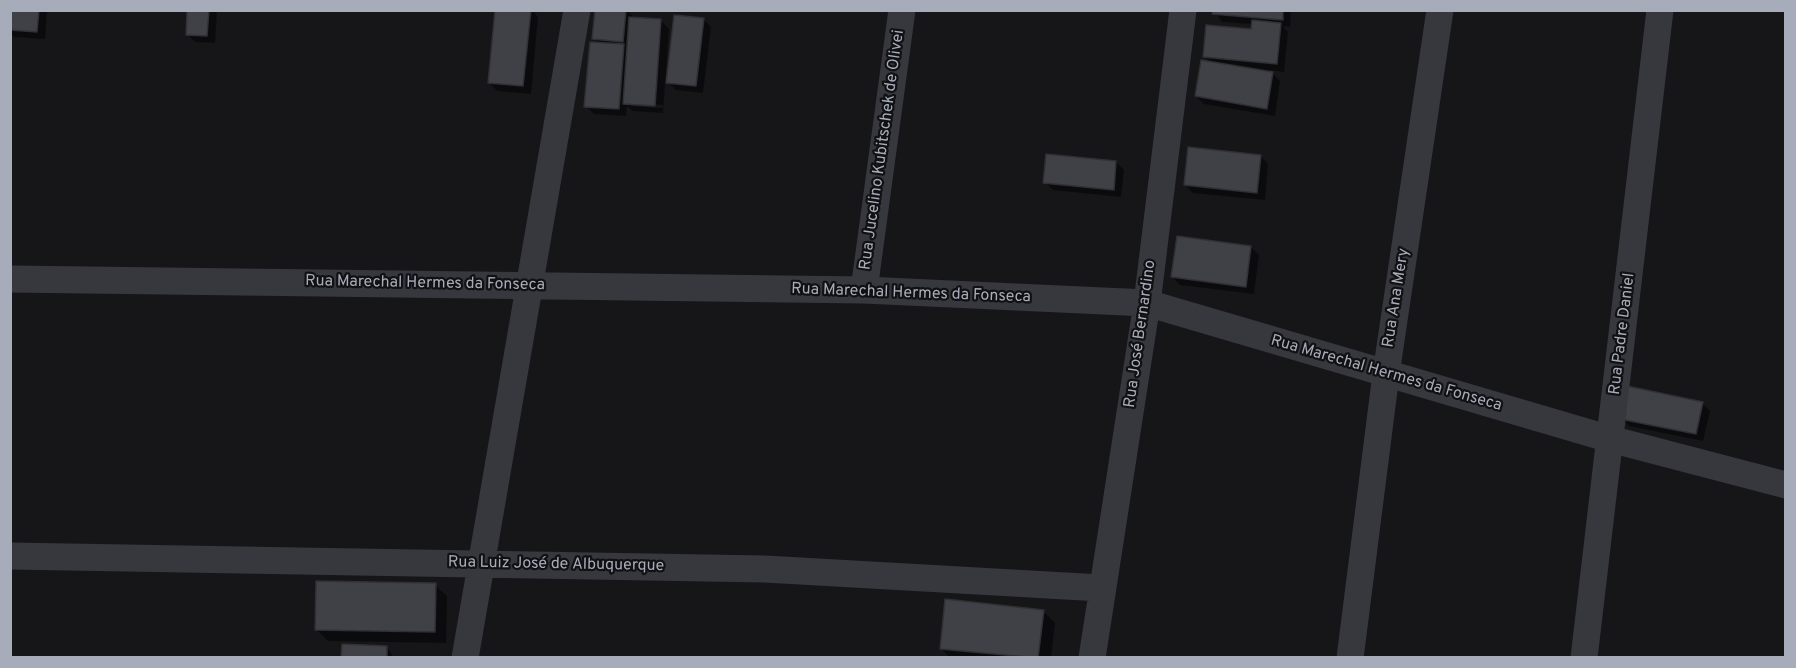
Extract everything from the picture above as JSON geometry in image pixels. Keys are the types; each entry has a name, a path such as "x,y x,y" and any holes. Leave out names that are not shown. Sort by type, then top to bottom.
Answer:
{"street":[{"path":"465,657 577,10"},
{"name":"Rua Jucelino Kubitschek de Olivei","path":"864,290 902,10"},
{"name":"Rua José Bernardino","path":"1092,657 1147,303 1183,10"},
{"name":"Rua Ana Mery","path":"1350,657 1386,374 1440,10"},
{"name":"Rua Padre Daniel","path":"1584,657 1660,10"},
{"name":"Rua Marechal Hermes da Fonseca","path":"10,279 864,290 1147,303 1610,439 1785,486"},
{"name":"Rua Luiz José de Albuquerque","path":"10,556 765,569 1101,588"}],"building":[{"path":"10,10 39,10 37,32 10,30"},
{"path":"187,10 209,10 207,36 186,35"},
{"path":"495,10 531,10 523,86 488,83"},
{"path":"595,10 626,10 623,42 592,39"},
{"path":"1213,10 1283,10 1283,20 1212,14"},
{"path":"674,15 704,18 696,86 666,83"},
{"path":"629,17 661,19 655,106 623,104"},
{"path":"1252,20 1281,23 1277,64 1203,57 1206,25 1251,29"},
{"path":"590,42 624,44 619,109 584,107"},
{"path":"1201,60 1273,72 1267,109 1195,96"},
{"path":"1188,147 1261,155 1257,193 1184,185"},
{"path":"1046,154 1116,161 1114,190 1043,183"},
{"path":"1177,236 1251,246 1246,287 1171,277"},
{"path":"1627,386 1703,402 1696,434 1620,419"},
{"path":"316,581 436,583 435,632 315,630"},
{"path":"945,599 1044,610 1038,658 940,649"},
{"path":"342,644 387,646 387,658 341,658"}]}
